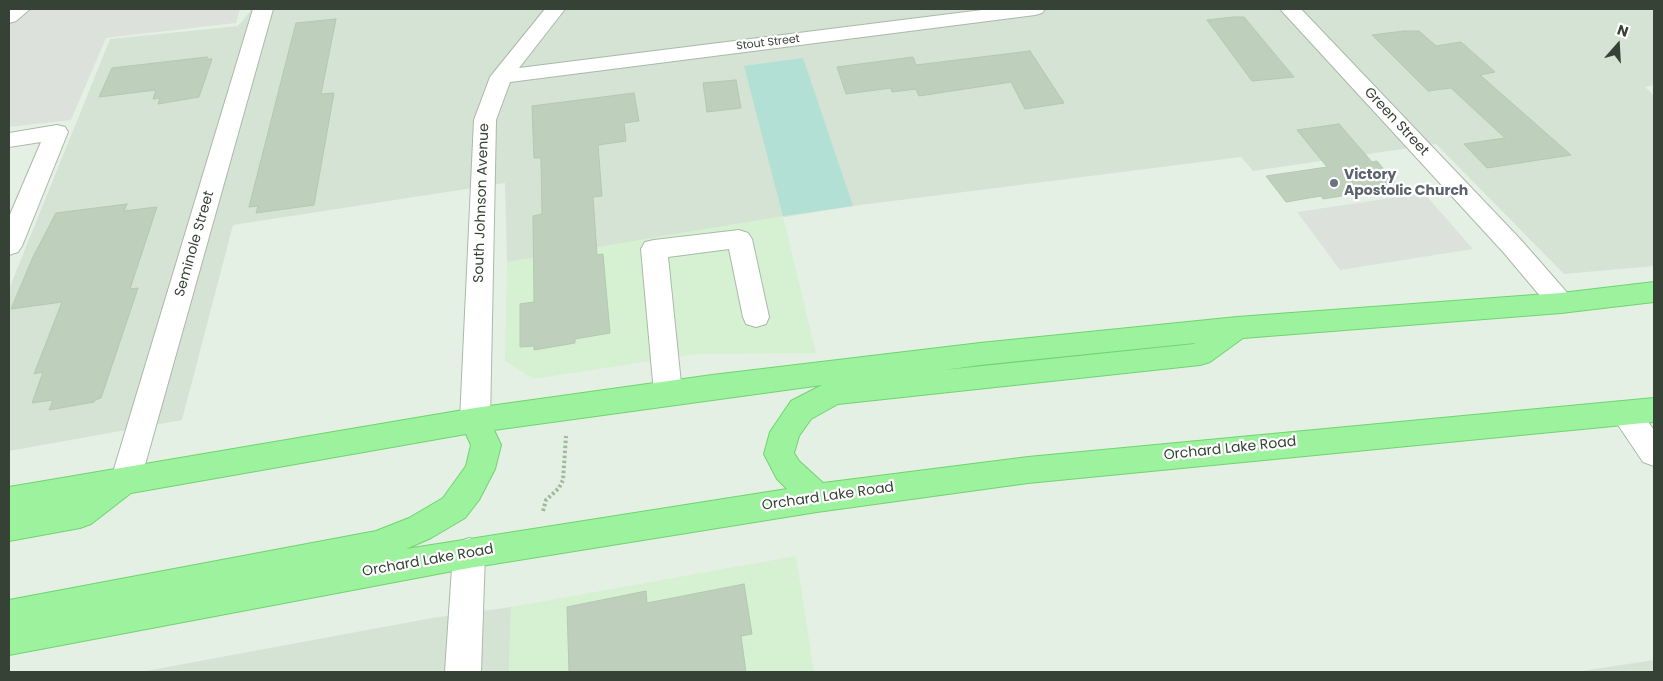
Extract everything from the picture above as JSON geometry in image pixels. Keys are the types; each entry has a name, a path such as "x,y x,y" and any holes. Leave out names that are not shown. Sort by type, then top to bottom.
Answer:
{"main road":[{"path":"9,500 476,420 668,393 980,354 1237,328 1561,302 1654,292"},
{"path":"817,498 788,470 780,454 785,432 801,410 833,394 1200,354 1237,328"},
{"name":"Orchard Lake Road","path":"9,638 470,553 817,498 1028,470 1640,411"},
{"path":"9,616 378,546 420,528 454,508 468,490 480,469 486,445 476,420"},
{"path":"9,526 80,514 126,479"}],"street":[{"path":"9,17 20,9"},
{"name":"Seminole Street","path":"126,479 264,9"},
{"name":"South Johnson Avenue","path":"476,420 482,138 489,104 500,77 555,9"},
{"name":"Stout Street","path":"500,77 943,14 1035,9"},
{"name":"Green Street","path":"1290,9 1513,247 1561,302"},
{"path":"9,140 57,132 9,246"},
{"path":"668,393 654,249 739,239 756,317"},
{"path":"1640,411 1654,453"},
{"path":"463,672 470,553"}],"path":[{"path":"543,518 543,507 546,500 559,488 563,480 566,435"}],"shaded area":[{"path":"9,9 240,9 236,23 106,38 71,120 9,127"},
{"path":"252,9 1654,9 1654,85 1645,87 1654,95 1654,266 1564,274 1436,144 1253,171 1241,157 853,206 507,262 505,183 233,225 182,420 9,451 9,289 110,39 238,26"},
{"path":"803,58 853,206 783,216 744,66"},
{"path":"1424,193 1473,249 1340,270 1297,212"},
{"path":"783,216 816,353 695,354 534,379 505,361 507,262"},
{"path":"796,556 814,672 509,672 511,607"},
{"path":"511,607 509,672 140,672 432,618"},
{"path":"1654,660 1654,672 1575,672"}],"building":[{"path":"1244,17 1294,77 1252,81 1207,20"},
{"path":"336,19 321,94 334,93 314,205 256,213 258,206 249,207 296,23"},
{"path":"1419,31 1436,46 1461,42 1495,72 1480,75 1571,155 1487,168 1464,144 1505,138 1451,88 1428,91 1372,35"},
{"path":"1030,51 1064,103 1025,109 1011,82 919,96 916,89 892,92 891,88 846,94 837,67 913,57 916,65"},
{"path":"207,57 207,59 212,59 199,97 158,104 160,98 153,99 156,90 99,97 112,68"},
{"path":"736,80 741,108 707,112 703,83"},
{"path":"634,93 639,121 624,123 626,141 598,145 602,196 593,197 597,255 603,254 610,333 575,339 575,343 534,350 534,346 520,347 520,304 534,302 533,216 542,214 541,158 534,158 532,106"},
{"name":"Victory Apostolic Church","path":"1339,124 1372,162 1377,161 1399,187 1323,199 1321,196 1286,202 1266,176 1327,167 1297,130"},
{"path":"127,204 124,211 157,207 130,289 138,288 101,398 94,402 49,410 53,400 32,403 43,372 34,374 62,302 11,309 33,257 56,213"},
{"path":"744,584 752,634 741,636 746,672 569,672 567,607 646,591 647,603"}],"place":[{"name":"Victory Apostolic Church","path":"1334,183"}]}
